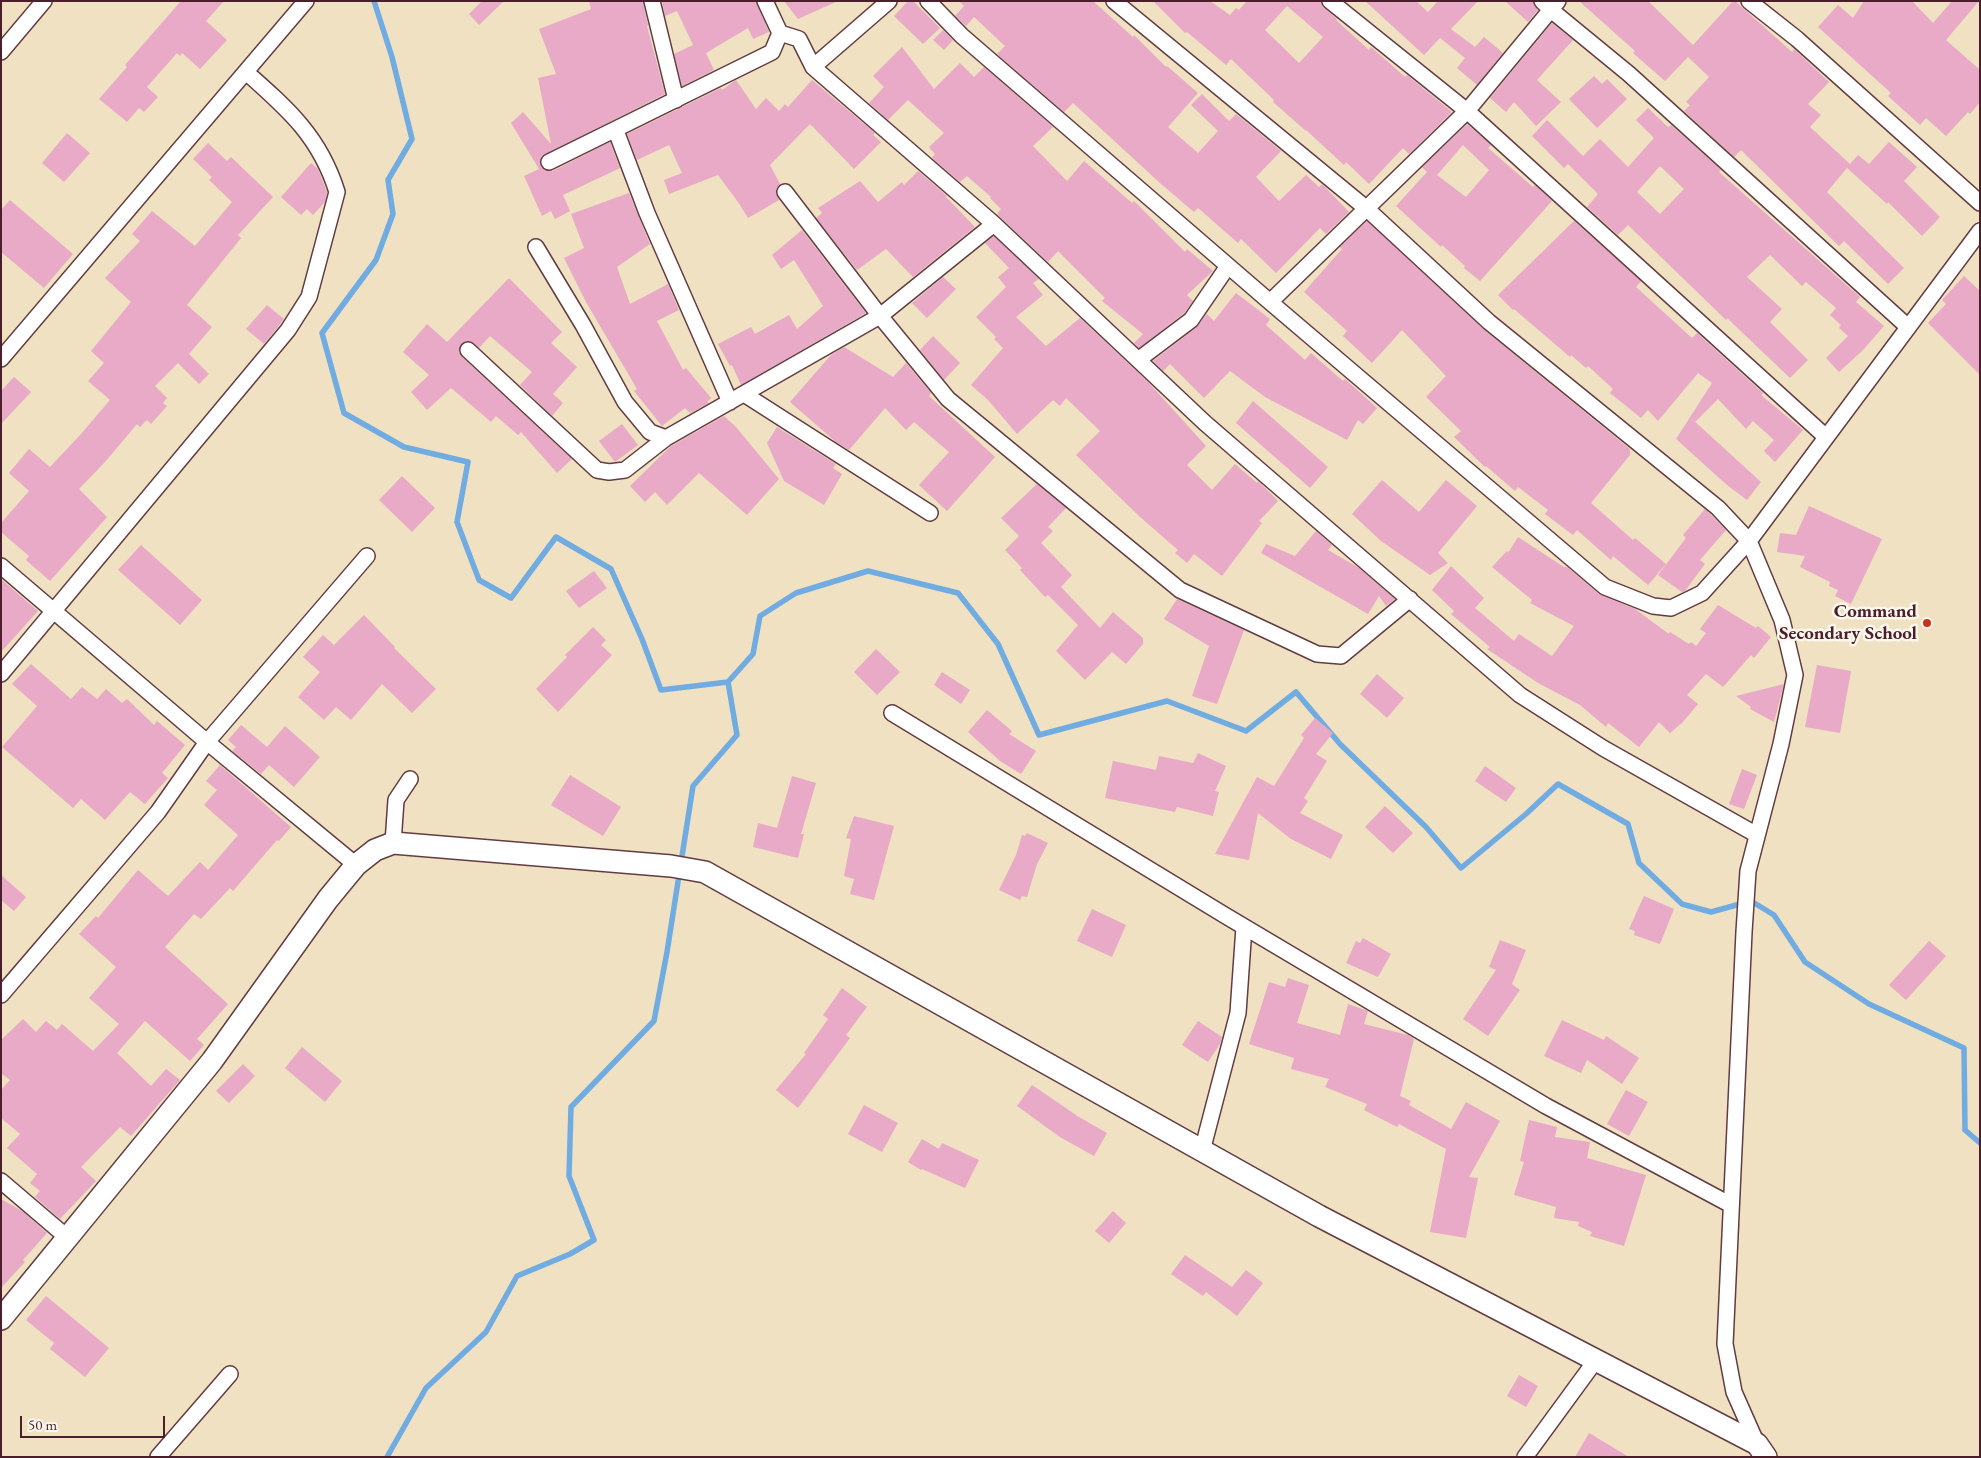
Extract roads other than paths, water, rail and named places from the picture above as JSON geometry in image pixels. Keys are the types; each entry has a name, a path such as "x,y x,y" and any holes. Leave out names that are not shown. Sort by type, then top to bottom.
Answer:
{"street":[{"path":"1,52 44,1"},
{"path":"1,359 306,1"},
{"path":"652,1 676,100"},
{"path":"765,1 780,32 800,39 813,67 994,224 1205,423 1520,695 1603,748 1757,835"},
{"path":"813,67 889,1"},
{"path":"928,1 962,36 1270,302 1605,587 1653,606 1671,608 1702,593 1748,541 1980,231"},
{"path":"1114,1 1367,209 1488,322 1718,508 1748,541 1782,620 1795,675 1781,744 1748,871 1725,1344 1734,1392 1762,1450"},
{"path":"1330,1 1467,112 1826,437"},
{"path":"1749,1 1797,39 1980,203"},
{"path":"1270,302 1467,112 1550,4 1908,327"},
{"path":"549,162 772,52 780,32"},
{"path":"1,674 288,330 310,297 337,192 332,176 317,146 284,105 246,72"},
{"path":"616,130 647,213 730,402"},
{"path":"785,192 880,316 948,400 1180,590 1317,654 1341,656 1410,599"},
{"path":"468,350 597,470 609,472 625,470 666,438 880,316 994,224"},
{"path":"536,247 583,325 625,402 650,432 666,438"},
{"path":"1138,360 1191,320 1228,266"},
{"path":"744,394 930,513"},
{"path":"1,995 158,812 207,742 367,556"},
{"path":"1,566 207,742 356,865"},
{"path":"892,713 989,774 1546,1106 1732,1204"},
{"path":"393,843 396,800 410,779"},
{"path":"1,1319 69,1239 212,1061 328,899 356,865 376,850 393,843 672,866 705,872 1319,1216 1596,1360 1762,1450"},
{"path":"1202,1151 1238,1013 1244,927"},
{"path":"1,1181 69,1239"},
{"path":"1525,1457 1596,1360"},
{"path":"158,1457 230,1374"}],"waterway":[{"path":"374,1 392,57 412,139 388,180 393,214 376,260 322,333 344,413 404,447 468,462 457,522 479,580 511,598 556,537 611,569 642,639 661,690 728,682 753,654 760,616 796,593 868,571 958,593 998,644 1039,735 1167,701 1246,731 1296,692 1340,744 1426,827 1461,868 1526,814 1558,784 1628,824 1639,863 1682,904 1711,912 1751,901 1774,915 1805,962 1869,1004 1964,1048 1965,1130 1980,1143"},
{"path":"387,1457 426,1388 486,1332 517,1276 570,1254 594,1240 569,1176 571,1107 654,1021 667,952 693,786 737,735 728,682"}],"place":[{"name":"Command Secondary School","path":"1927,623"}]}
